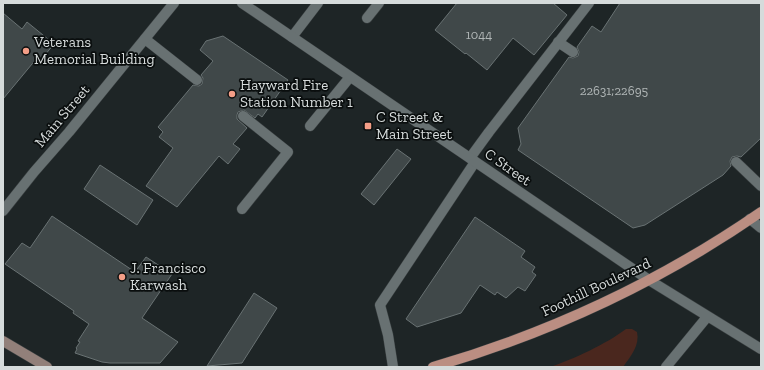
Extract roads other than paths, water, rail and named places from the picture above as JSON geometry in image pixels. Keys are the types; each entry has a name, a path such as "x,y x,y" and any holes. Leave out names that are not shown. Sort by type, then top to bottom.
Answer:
{"main road":[{"name":"Foothill Boulevard","path":"433,367 541,330 600,304 681,263 761,212"},
{"path":"3,341 47,367"}],"street":[{"name":"Main Street","path":"3,211 14,196 70,132 174,3"},
{"name":"C Street","path":"242,3 649,280 761,349"},
{"path":"292,37 318,3"},
{"path":"367,18 379,3"},
{"path":"393,367 388,335 380,306 473,160 488,133 589,3"},
{"path":"145,39 197,80"},
{"path":"558,42 573,52"},
{"path":"310,126 350,77"},
{"path":"242,209 288,152 243,116"},
{"path":"736,162 761,186"},
{"path":"750,219 761,228"},
{"path":"666,367 707,317"}],"place":[{"name":"Veterans Memorial Building","path":"26,51"},
{"name":"Hayward Fire Station Number 1","path":"232,94"},
{"name":"C Street & Main Street","path":"368,126"},
{"name":"J. Francisco Karwash","path":"122,277"}]}
